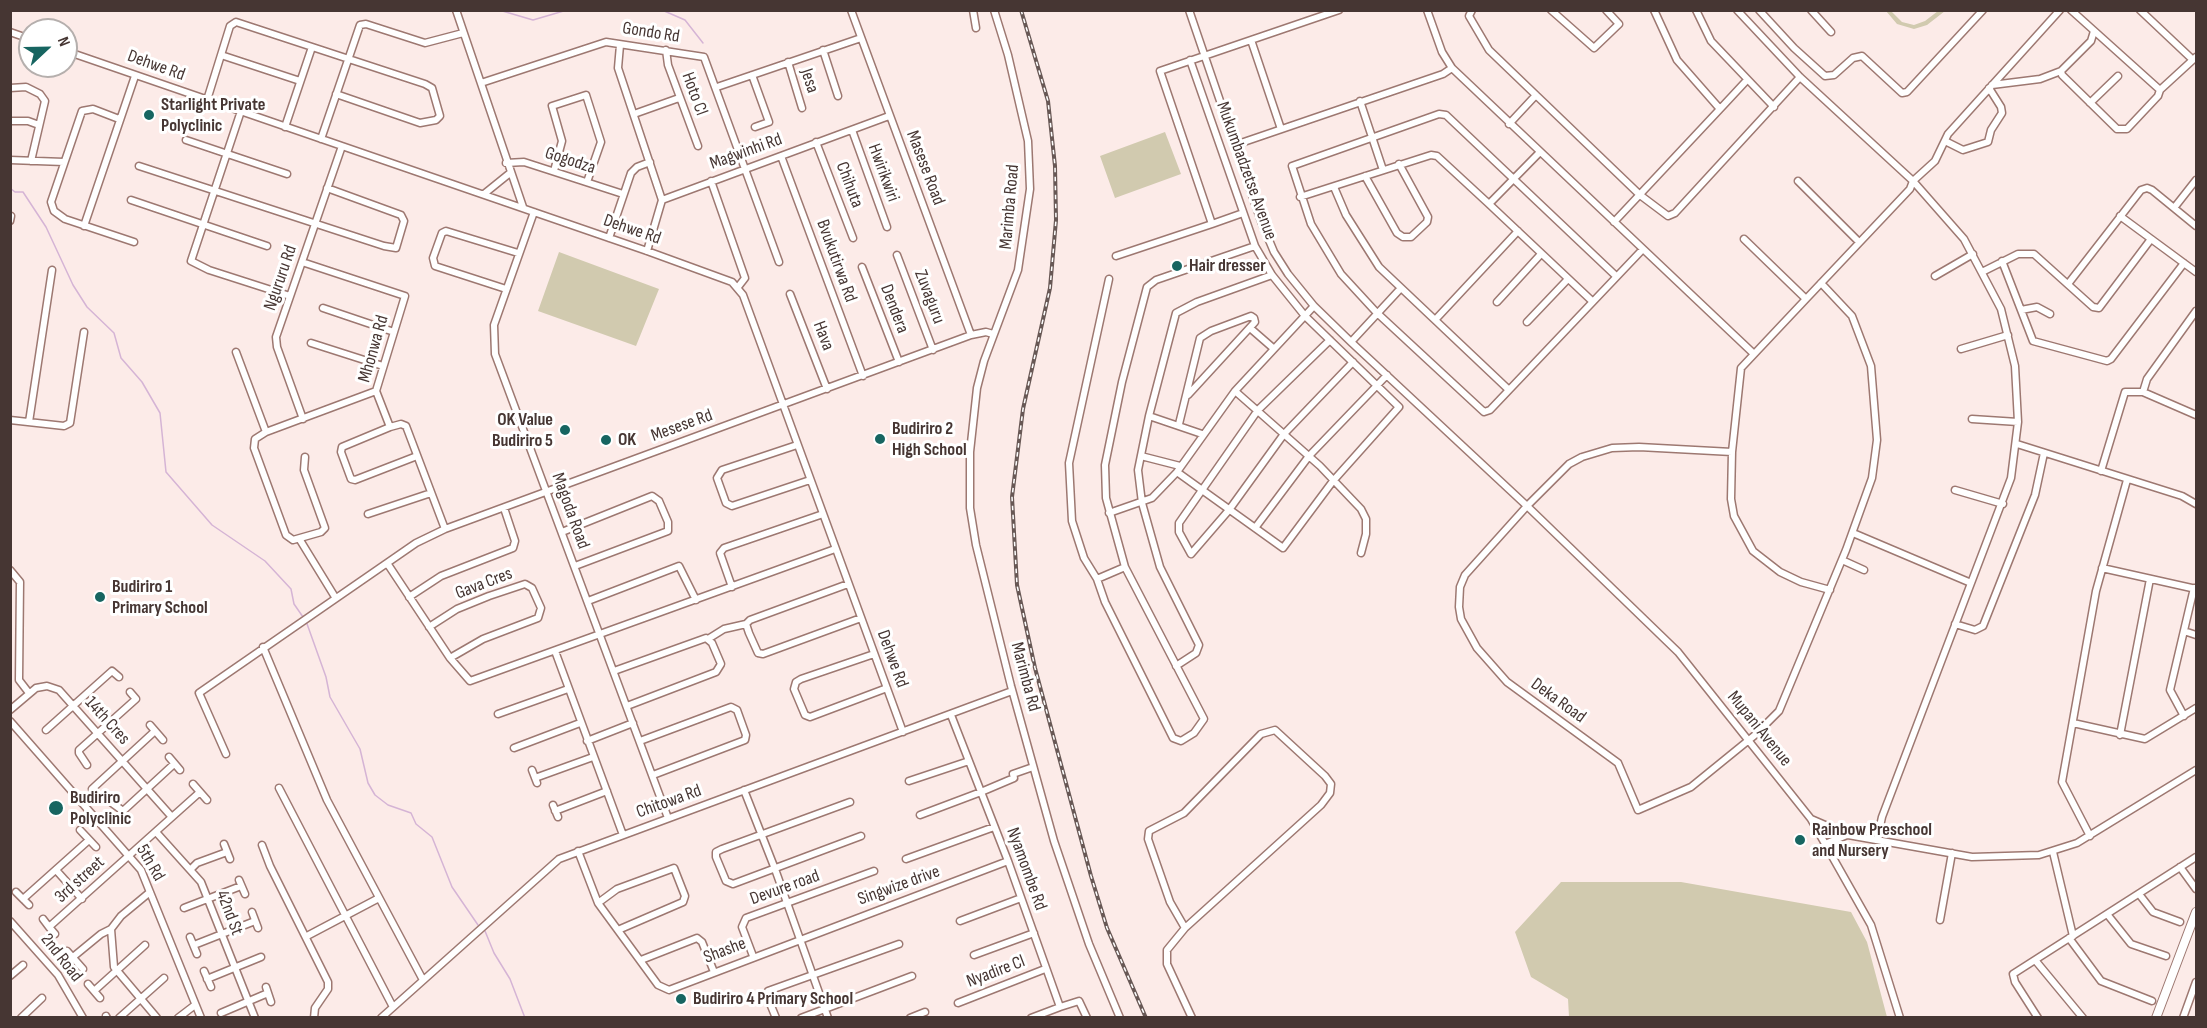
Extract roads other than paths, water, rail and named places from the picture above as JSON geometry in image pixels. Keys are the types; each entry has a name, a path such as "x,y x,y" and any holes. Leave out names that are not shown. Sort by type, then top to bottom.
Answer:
{"main road":[{"path":"2156,1017 2196,912"}],"street":[{"path":"456,10 506,163 523,207"},
{"name":"Masese Road","path":"851,10 971,335"},
{"path":"973,10 976,28"},
{"name":"Marimba Road","path":"993,334 1021,256 1031,165 1021,106 994,10"},
{"name":"Mupani Avenue","path":"1189,10 1274,252 1298,288 1351,342 1527,506 1678,652 1811,819 1871,925 1899,1017"},
{"path":"1427,10 1442,52 1452,68 1754,354"},
{"path":"1472,10 1469,16 1489,50 1662,214 1675,213 1800,77"},
{"path":"1551,10 1594,48 1619,24 1606,10"},
{"path":"1654,10 1677,60 1720,109"},
{"path":"1696,10 1711,41 1774,106"},
{"path":"1737,10 1800,77 1912,181 1950,221 1973,254 2001,309 2015,366 2018,422 2011,478 1882,817 1877,840"},
{"path":"1759,10 1794,48 1825,76 1834,75 1853,58 1862,56 1902,93 1907,92 1983,10"},
{"path":"1811,10 1831,32"},
{"path":"1830,590 1801,582 1780,572 1753,551 1734,516 1731,499 1732,452 1740,374 1744,364 1910,189 1912,181 1935,161 1948,134 2060,10"},
{"path":"2071,10 2160,90"},
{"path":"2139,10 2194,58 2166,88 2160,90"},
{"path":"1212,224 1160,70 1336,11"},
{"path":"207,100 230,26 236,22 429,86 435,95 440,116 436,120 423,124 336,94"},
{"path":"321,139 357,29 362,24 425,43 464,33"},
{"path":"1991,87 2040,79 2061,71 2091,41 2094,31"},
{"path":"717,87 861,38"},
{"path":"1251,40 1281,129"},
{"name":"Gondo Rd","path":"481,82 601,43 666,50 704,57 717,87 779,262"},
{"path":"620,45 618,68 663,200 647,250"},
{"path":"285,127 312,47"},
{"name":"Hoto Cl","path":"666,50 679,98 698,146"},
{"path":"823,50 838,96"},
{"name":"Dehwe Rd","path":"78,55 647,250 726,279 738,287 903,732"},
{"path":"221,55 300,81"},
{"name":"Mukumbadzetse Avenue","path":"1190,60 1255,246 1272,275 1305,316 1398,407 1333,481"},
{"name":"Jesa","path":"788,62 802,108"},
{"path":"1235,145 1443,74 1452,68"},
{"path":"2061,71 2063,78 2117,129 2122,130 2130,127 2158,96 2160,90"},
{"path":"752,75 769,122 755,127"},
{"path":"84,226 135,76"},
{"path":"2090,104 2118,76"},
{"path":"1614,222 1747,80"},
{"path":"10,88 22,85 44,98 45,104 31,161"},
{"path":"1945,141 1963,150 1988,142 1991,130 2002,114 1991,87"},
{"path":"554,171 562,141 552,106 586,95 601,142 587,182"},
{"path":"1509,124 1536,95"},
{"path":"634,114 679,98"},
{"path":"1360,101 1383,170"},
{"path":"119,119 93,109 82,111 51,198 51,206 58,215 134,242"},
{"path":"241,111 191,256 192,263 290,296"},
{"path":"1616,276 1446,115 1439,114 1293,164 1292,171 1300,197 1330,259 1351,286 1376,312 1482,411 1490,410 1642,249"},
{"name":"Magwinhi Rd","path":"663,200 746,167 889,116"},
{"path":"10,121 28,121 39,125"},
{"name":"Hwirikwiri","path":"852,130 887,226"},
{"path":"186,140 287,174"},
{"name":"Chihuta","path":"816,142 853,238"},
{"name":"Ngururu Rd","path":"303,419 276,342 342,146"},
{"path":"1489,204 1540,153"},
{"path":"1300,197 1427,155 1437,156 1592,301"},
{"name":"Bvukutirwa Rd","path":"781,156 863,376"},
{"path":"10,160 64,162"},
{"name":"Gogodza","path":"506,163 524,162 623,194"},
{"path":"609,238 632,170 651,162"},
{"path":"1365,176 1397,233 1403,237 1411,237 1427,222 1428,217 1399,164"},
{"path":"139,166 396,248 404,221 401,215 327,188"},
{"path":"484,194 510,173"},
{"path":"2174,208 2196,180"},
{"path":"711,181 745,278 738,287"},
{"path":"1798,181 1859,242"},
{"path":"1334,187 1346,215 1379,267 1509,390"},
{"path":"2068,284 2141,190 2147,188 2196,226"},
{"path":"131,200 267,246"},
{"name":"Magoda Road","path":"534,212 494,325 493,344 668,818"},
{"path":"1116,256 1243,213"},
{"path":"10,221 11,216"},
{"path":"2120,216 2196,272"},
{"path":"506,289 435,266 433,258 446,231 518,253"},
{"path":"1435,320 1518,231"},
{"path":"1744,239 1806,299"},
{"path":"1982,272 2018,254 2034,254 2093,307 2099,308 2151,239"},
{"path":"1109,279 1068,467 1074,527 1084,558 1097,579 1105,602 1173,738 1181,741 1194,733 1204,720 1125,567 1109,513 1104,484 1106,465 1122,382 1145,290 1156,280 1255,246"},
{"path":"1497,302 1541,254"},
{"path":"1935,276 1973,254"},
{"name":"Zuvaguru","path":"897,255 933,350"},
{"path":"2001,261 2033,341 2107,361 2111,359 2184,263"},
{"name":"Mhonwa Rd","path":"302,262 403,294 405,298 376,391 390,428"},
{"name":"Dendera","path":"861,267 899,362"},
{"path":"29,422 52,270"},
{"path":"1176,666 1196,653 1199,645 1160,567 1142,503 1138,475 1149,416 1176,313 1197,302 1272,275"},
{"path":"1527,322 1568,279"},
{"path":"1749,740 1779,711 1842,560 1872,478 1877,440 1873,378 1852,316 1821,283"},
{"path":"1351,342 1376,312 1401,288"},
{"name":"Hava","path":"790,294 827,389"},
{"path":"1109,513 1151,500 1178,469 1235,391 1314,306"},
{"path":"2021,310 2037,307 2050,314"},
{"path":"323,308 394,332"},
{"path":"2143,392 2147,379 2196,311"},
{"path":"1179,424 1188,395 1200,338 1208,332 1251,316 1255,322 1188,395"},
{"path":"1250,328 1274,348"},
{"name":"Mesese Rd","path":"226,754 199,693 416,543 445,529 971,335 986,332 993,334"},
{"path":"10,420 64,426 70,423 84,333"},
{"name":"Marimba Rd","path":"993,334 981,368 970,452 970,508 976,545 1012,691 1071,896 1120,1017"},
{"path":"1961,349 2008,335"},
{"path":"1330,340 1258,410 1202,490 1179,526 1179,532 1191,554 1229,510 1284,434 1353,362"},
{"path":"311,343 383,366"},
{"path":"237,352 266,432"},
{"path":"1255,528 1309,456 1387,375"},
{"path":"335,597 300,540 286,535 254,448 256,437 376,391"},
{"path":"1235,391 1309,456 1361,509 1366,519 1366,534 1361,553"},
{"path":"2101,471 2126,392 2143,392 2196,416"},
{"path":"1149,416 1179,424 1202,434"},
{"path":"1972,419 2018,422"},
{"path":"417,456 356,480 351,479 341,452 342,446 401,424 406,426 445,529"},
{"path":"2017,444 2182,496 2196,504"},
{"path":"797,445 720,471 717,477 723,495 727,505 736,506 810,480"},
{"path":"1527,506 1569,464 1604,451 1639,447 1732,452"},
{"path":"1955,624 1975,630 1983,627 2035,495 2044,453"},
{"path":"1141,456 1178,469 1279,548 1284,548 1333,481"},
{"path":"300,540 321,532 325,526 304,470 305,457"},
{"path":"2090,836 2063,785 2102,568 2127,480"},
{"path":"1955,490 2003,504"},
{"path":"368,514 431,493"},
{"path":"562,532 652,496 659,501 665,514 668,531 574,566"},
{"name":"Deka Road","path":"1527,506 1465,575 1460,587 1458,607 1461,619 1467,633 1490,664 1534,703 1618,763 1638,810 1691,787 1749,740"},
{"path":"409,597 441,576 514,547 515,541 504,508"},
{"path":"732,587 720,553 724,548 823,514"},
{"path":"1852,533 1971,583"},
{"path":"387,562 450,658 470,681 835,549"},
{"path":"1842,560 1864,570"},
{"path":"588,601 679,566 696,600"},
{"path":"1097,579 1125,567"},
{"path":"2102,568 2195,589 2170,690 2184,716"},
{"path":"10,570 21,582 19,680 29,693 10,710"},
{"path":"2120,735 2150,579"},
{"name":"Gava Cres","path":"429,627 457,609 482,599 525,584 532,588 541,608 538,618 483,639 450,658"},
{"path":"614,671 708,639 724,629 746,624 752,619 848,584"},
{"path":"746,624 758,652 763,654 861,618"},
{"path":"2184,631 2196,634"},
{"path":"627,706 719,670 721,664 708,639"},
{"path":"263,647 327,800 423,980"},
{"path":"10,648 20,648"},
{"path":"555,651 623,835"},
{"path":"874,654 795,683 794,688 804,715 810,717 887,688"},
{"path":"107,664 118,677"},
{"path":"46,730 112,671"},
{"name":"14th Cres","path":"29,693 36,688 52,687 98,733 171,816"},
{"path":"498,714 568,689"},
{"name":"Chitowa Rd","path":"381,1017 555,862 578,851 1012,691"},
{"path":"130,692 143,705"},
{"path":"87,765 79,750 136,699"},
{"path":"640,741 731,707 737,710 746,735 745,740 653,774"},
{"path":"2073,723 2145,740 2196,708"},
{"name":"Nyamombe Rd","path":"951,715 1008,861 1060,1007"},
{"name":"5th Rd","path":"10,721 141,870 201,1017"},
{"path":"514,748 580,723"},
{"path":"587,741 633,723"},
{"path":"150,725 163,740"},
{"path":"1185,928 1170,902 1148,839 1149,831 1184,813 1261,734 1275,730 1325,776 1331,784 1330,793 1321,805 1185,928 1165,955 1192,1017"},
{"path":"92,789 155,731"},
{"path":"169,757 180,770"},
{"path":"532,770 536,781 593,757"},
{"path":"909,781 969,760"},
{"path":"112,803 123,811 174,764"},
{"path":"920,815 1014,778 1013,774 1033,766"},
{"path":"1811,819 1848,835 1975,857 2053,852 2090,836 2196,770"},
{"path":"193,784 207,800"},
{"path":"279,788 393,1007"},
{"path":"744,790 776,868 786,904 828,1017"},
{"path":"555,811 607,791"},
{"name":"3rd street","path":"50,927 200,792"},
{"path":"850,802 717,851 716,857 723,878 728,884 733,884 861,836"},
{"path":"906,859 994,827"},
{"path":"81,830 96,847"},
{"name":"42nd St","path":"156,832 190,869 208,898 255,1017"},
{"path":"1826,844 1848,835"},
{"path":"23,899 89,840"},
{"path":"224,844 230,860"},
{"path":"262,845 270,867 307,936 328,984 326,992 315,1008 314,1017"},
{"path":"578,851 598,903 641,960 697,938 702,942 714,972"},
{"path":"190,869 197,863 227,852"},
{"path":"2053,852 2071,937 2101,981 2152,1001"},
{"path":"1940,920 1952,853"},
{"path":"2038,1017 2013,978 2013,974 2196,857"},
{"name":"Singwize drive","path":"799,939 1008,861"},
{"path":"2180,867 2196,889"},
{"path":"598,903 617,889 674,868 685,896 683,902 618,930"},
{"path":"56,870 82,898"},
{"name":"Devure road","path":"753,956 742,927 743,921 873,871"},
{"path":"184,908 240,883 245,894"},
{"path":"16,892 29,905"},
{"path":"73,957 100,934 111,929 121,916 150,892"},
{"path":"2139,894 2153,912 2180,922"},
{"path":"307,936 379,898"},
{"path":"960,921 1021,898"},
{"path":"252,912 258,928"},
{"path":"2107,914 2131,944 2166,956"},
{"name":"3rd street","path":"43,920 55,934"},
{"name":"2nd Road","path":"10,921 58,975 80,1016"},
{"path":"194,945 255,921"},
{"path":"111,929 112,962 116,971 157,1017"},
{"path":"974,955 1034,933"},
{"path":"190,937 197,954"},
{"name":"Shashe","path":"641,960 662,988 669,990 799,939"},
{"path":"776,1017 767,996 768,991 899,944"},
{"path":"94,992 145,945"},
{"path":"67,951 83,969"},
{"path":"207,979 261,957"},
{"path":"2035,960 2083,1017"},
{"path":"10,976 23,965"},
{"name":"Nyadire Cl","path":"958,1003 1045,969"},
{"path":"204,971 211,987"},
{"path":"801,1017 912,976"},
{"path":"119,1017 164,978"},
{"path":"2192,1017 2183,1016 2196,982"},
{"path":"88,984 100,998"},
{"path":"220,1012 248,1001 267,990 271,1002"},
{"path":"21,1017 42,998"},
{"path":"1031,1017 1079,1001 1087,1017"},
{"path":"178,1017 195,1005"},
{"path":"910,1017 925,1012"}],"waterway":[{"path":"499,10 533,20 567,10"},
{"path":"662,10 685,20 703,43"},
{"path":"10,188 15,192 23,192 46,227 73,285 87,307 114,333 121,358 142,382 160,413 166,472 212,525 265,561 291,589 294,604 303,617"},
{"path":"306,621 326,677 330,697 360,749 368,783 375,795 388,805 411,813 416,824 432,837 452,887 478,925"},
{"path":"485,931 494,953 510,979 525,1018"}],"railway":[{"path":"1021,10 1048,101 1055,166 1056,220 1050,288 1023,409 1012,497 1017,585 1035,668 1091,876 1107,928 1146,1018"}],"place":[{"name":"Starlight Private Polyclinic","path":"149,115"},
{"name":"Hair dresser","path":"1177,266"},
{"name":"OK Value Budiriro 5","path":"565,430"},
{"name":"Budiriro 2 High School","path":"880,439"},
{"name":"OK","path":"606,440"},
{"name":"Budiriro 1 Primary School","path":"100,597"},
{"name":"Budiriro Polyclinic","path":"56,808"},
{"name":"Rainbow Preschool and Nursery","path":"1800,840"},
{"name":"Budiriro 4 Primary School","path":"681,999"}]}
